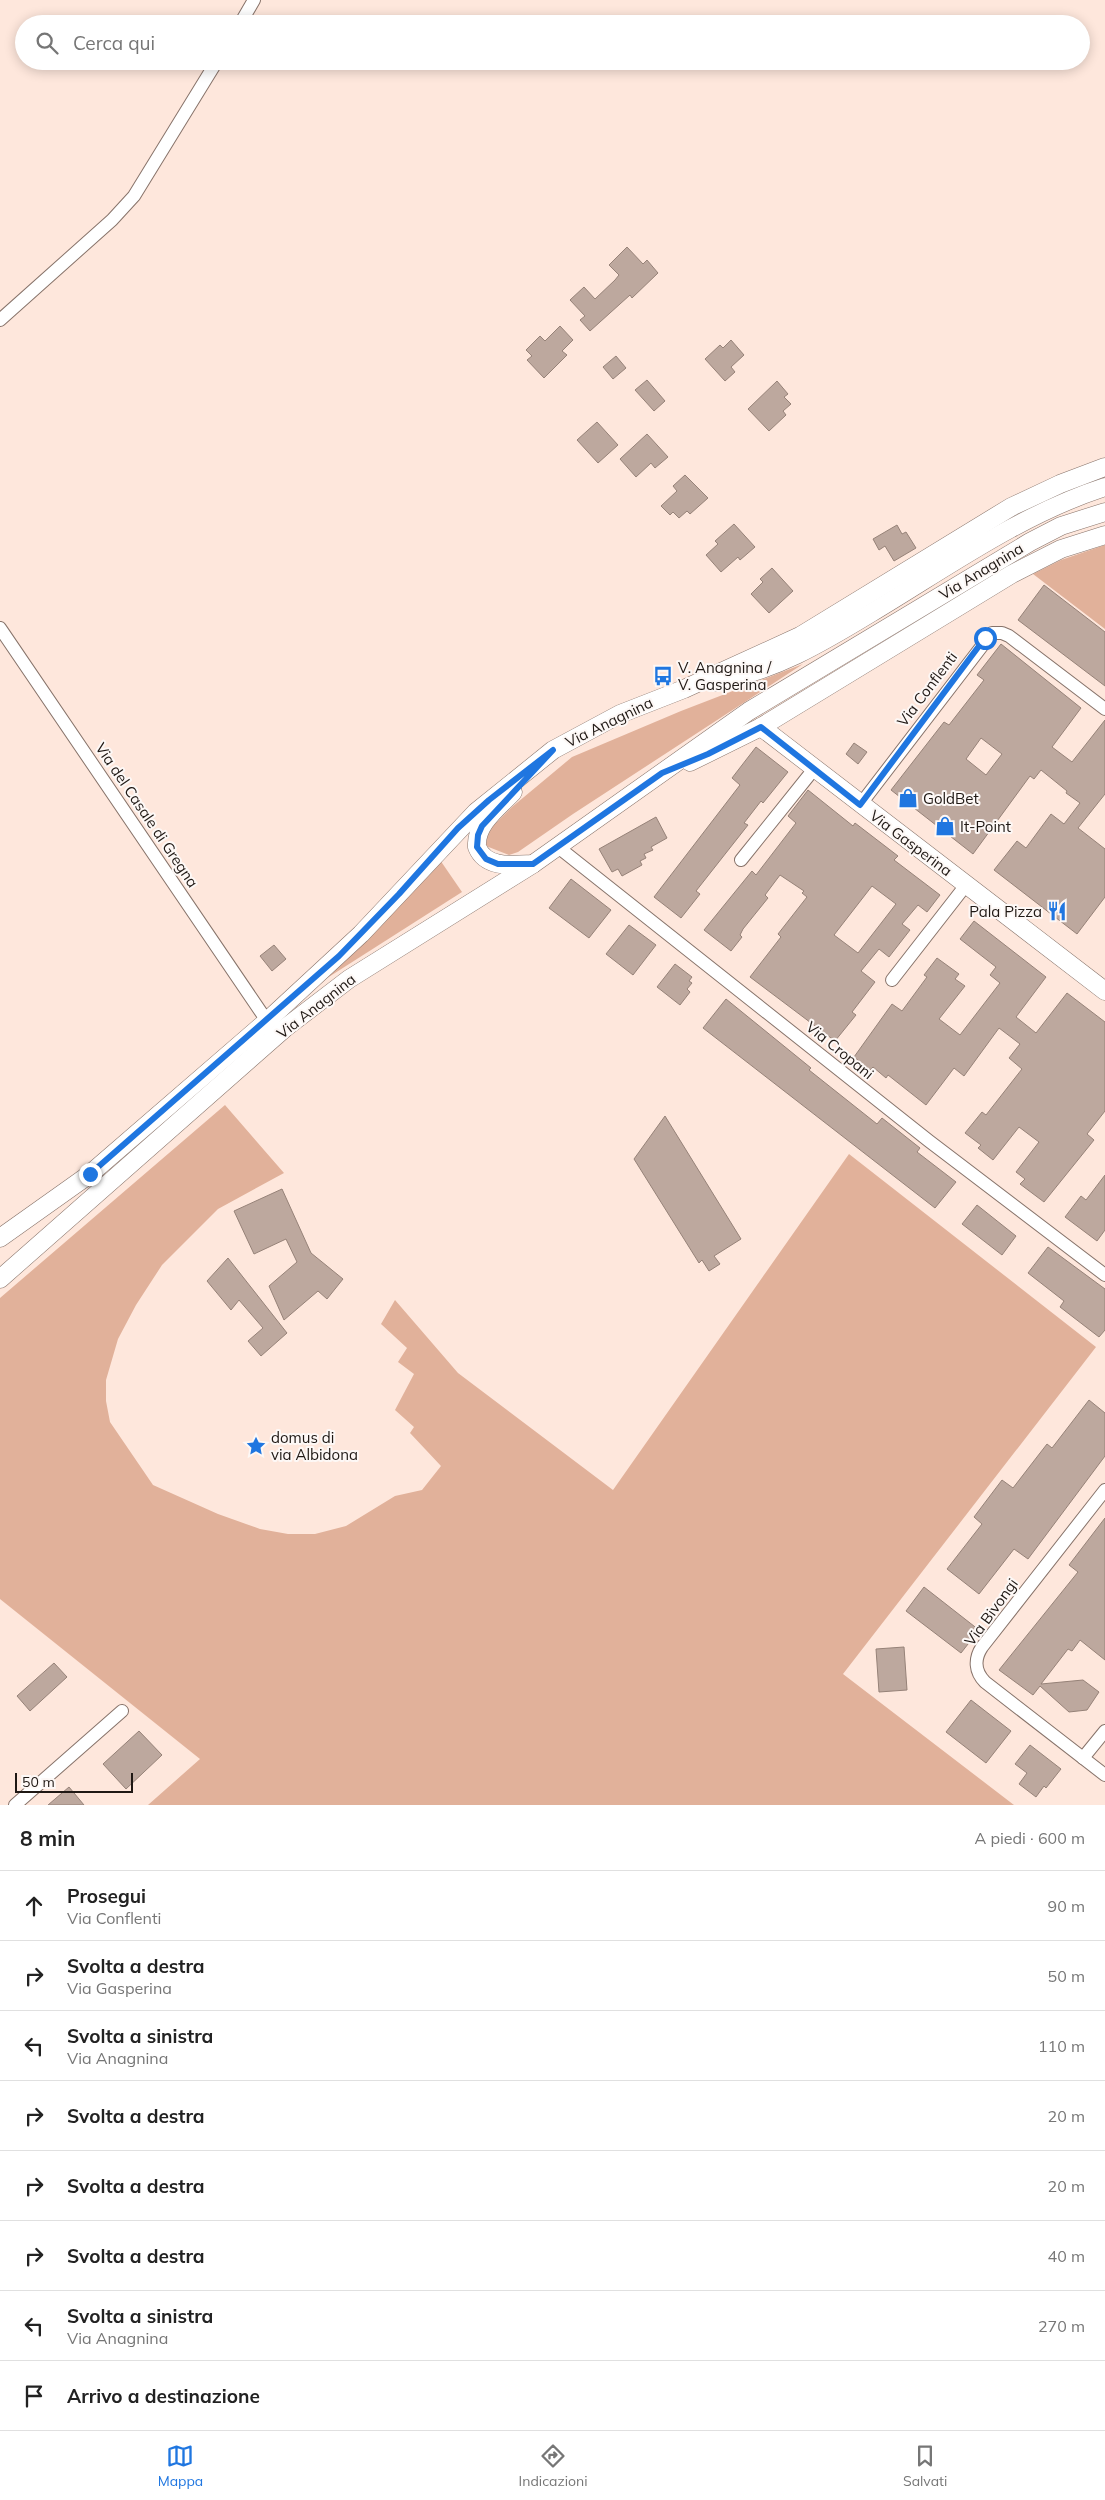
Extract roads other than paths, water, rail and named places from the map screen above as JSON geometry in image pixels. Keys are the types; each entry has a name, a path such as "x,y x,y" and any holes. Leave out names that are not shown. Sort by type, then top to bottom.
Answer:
{"main road":[{"name":"Via Anagnina","path":"0,1238 90,1174 267,1021 361,934 476,812 553,750 620,714 684,689 800,636 1011,507 1060,484 1105,467"},
{"name":"Via Anagnina","path":"684,689 740,677 791,659 829,639 1005,533 1063,503 1105,487"},
{"name":"Via Anagnina","path":"0,1279 285,1028 327,994 533,864 749,712 1006,555 1049,532 1105,512"},
{"name":"Via Anagnina","path":"662,773 714,752 761,727 1018,570 1060,549 1105,535"},
{"name":"Via Gasperina","path":"761,727 860,805 1105,991"},
{"path":"533,864 503,865 490,861 478,851 476,841 482,826 553,750"}],"street":[{"path":"245,15 254,0"},
{"path":"0,320 112,220 134,196 211,70"},
{"name":"Via del Casale di Gregna","path":"0,628 267,1021"},
{"name":"Via Conflenti","path":"860,805 992,633 1002,633 1009,636 1105,709"},
{"path":"741,860 814,769"},
{"name":"Via Cropani","path":"558,847 929,1141 1105,1275"},
{"name":"Via Gasperina","path":"892,980 966,885"},
{"name":"Via Bivongi","path":"1105,1490 982,1647 976,1660 978,1673 985,1682 1105,1775"},
{"path":"15,1805 122,1711"},
{"path":"1083,1758 1105,1731"}],"place":[{"name":"V. Anagnina / V. Gasperina","path":"663,676"},
{"name":"GoldBet","path":"908,798"},
{"name":"It-Point","path":"945,826"},
{"name":"Pala Pizza","path":"1057,911"},
{"name":"domus di via Albidona","path":"256,1446"}]}
